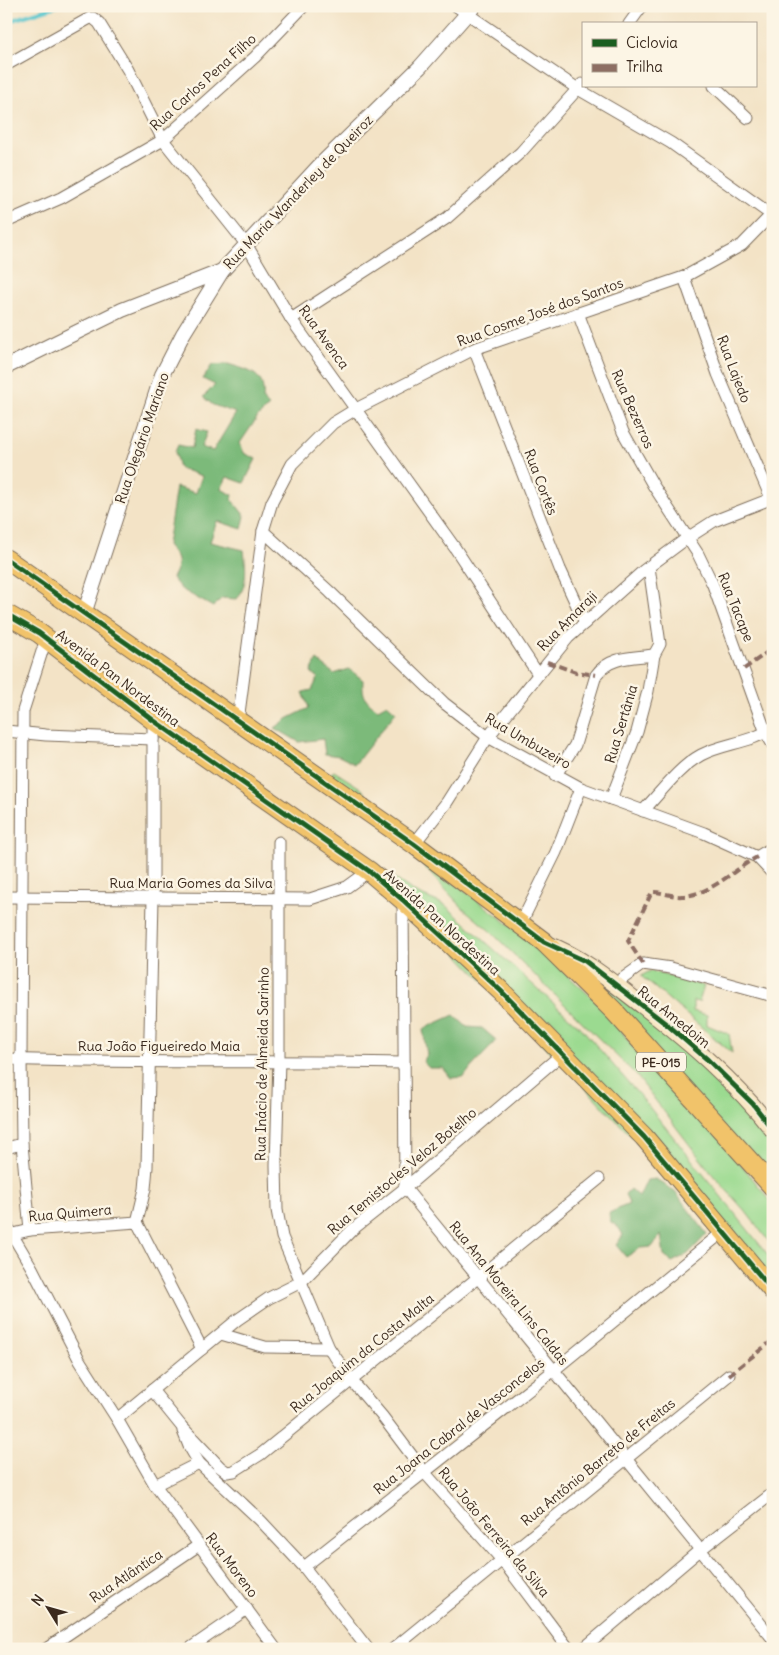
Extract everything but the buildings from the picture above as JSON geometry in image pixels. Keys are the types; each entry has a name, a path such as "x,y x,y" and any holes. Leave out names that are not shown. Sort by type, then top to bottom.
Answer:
{"highway":[{"name":"PE-015","path":"6,559 414,844 521,923 544,942 614,1011 773,1187"},
{"name":"Avenida Pan Nordestina","path":"6,604 42,636 153,720 369,871 403,900 500,991 644,1137 773,1291"},
{"name":"Avenida Pan Nordestina","path":"6,614 42,636"}],"main road":[{"name":"Rua Amedoim","path":"544,942 585,961 616,984 708,1060 753,1104 773,1130"}],"street":[{"name":"Rua Carlos Pena Filho","path":"6,222 61,198 163,140 256,57 304,6"},
{"path":"291,318 447,218 521,152 580,86 471,10 456,6"},
{"path":"630,22 642,6"},
{"name":"Rua Maria Wanderley de Queiroz","path":"6,367 122,310 222,271 471,10"},
{"name":"Rua Avenca","path":"6,65 90,18 97,20 106,32 163,140 246,244 291,318 455,548 538,674"},
{"path":"583,88 671,143 772,215"},
{"path":"716,88 748,118"},
{"name":"Rua Cosme José dos Santos","path":"238,721 263,531 272,502 292,464 334,423 356,409 474,349 684,277 742,245 772,215"},
{"name":"Rua Olegário Mariano","path":"84,614 162,376 183,334 222,271"},
{"name":"Rua Lajedo","path":"684,277 718,374 772,498"},
{"name":"Rua Bezerros","path":"578,313 623,432 686,539"},
{"name":"Rua Cortês","path":"474,349 560,569 585,623"},
{"name":"Rua Amaraji","path":"414,844 447,802 488,737 568,638 649,566 686,539 714,521 772,498"},
{"name":"Rua Umbuzeiro","path":"263,531 330,592 444,703 488,737 555,776 581,788 704,833 757,857 773,874"},
{"name":"Rua Tacape","path":"686,539 698,554 713,585 769,730 773,745"},
{"name":"Rua Sertânia","path":"611,799 637,732 648,691 654,655 661,638 649,566"},
{"path":"30,1230 22,1144 24,732 25,702 42,636"},
{"path":"555,776 574,745 596,675 601,668 610,661 654,655"},
{"path":"153,720 147,1167 145,1189 137,1222 202,1349"},
{"path":"643,811 688,764 700,756 715,748 769,730"},
{"path":"6,731 152,740"},
{"path":"521,923 556,852 581,788"},
{"name":"Rua Inácio de Almeida Sarinho","path":"279,842 277,1210 282,1237 301,1282"},
{"path":"757,857 773,846"},
{"name":"Rua Maria Gomes da Silva","path":"6,897 310,898 347,887 369,871"},
{"path":"403,900 402,1063 405,1188"},
{"path":"616,984 643,964 671,968 773,996"},
{"name":"Rua Temistocles Veloz Botelho","path":"117,1419 202,1349 269,1298 301,1282 352,1230 405,1188 562,1054"},
{"name":"Rua João Figueiredo Maia","path":"6,1059 148,1063 279,1060 402,1063"},
{"path":"6,1148 22,1144"},
{"name":"Rua Joaquim da Costa Malta","path":"152,1390 182,1427 220,1467 229,1473 261,1454 599,1179"},
{"name":"Rua Ana Moreira Lins Caldas","path":"405,1188 476,1279 625,1458 773,1641"},
{"name":"Rua Quimera","path":"9,1235 30,1230 137,1222"},
{"path":"6,1224 9,1235 32,1268 80,1361 117,1419 155,1485 199,1463"},
{"name":"Rua Joana Cabral de Vasconcelos","path":"304,1567 553,1371 724,1231"},
{"name":"Rua João Ferreira da Silva","path":"301,1282 329,1348 352,1381 382,1416 425,1473 502,1560 569,1649"},
{"path":"221,1334 265,1347 329,1348"},
{"name":"Rua Antônio Barreto de Freitas","path":"393,1649 729,1375"},
{"path":"182,1427 185,1438 199,1463 261,1521 304,1567 368,1649"},
{"name":"Rua Moreno","path":"155,1485 276,1649"},
{"path":"583,1649 700,1550 773,1493"},
{"name":"Rua Atlântica","path":"46,1649 199,1545"},
{"path":"189,1649 247,1609"},
{"path":"764,1649 773,1641"}],"green space":[{"path":"228,364 255,374 262,384 263,400 269,406 257,418 240,443 244,453 256,459 244,483 227,477 221,489 233,495 232,500 245,516 242,529 217,521 210,542 244,550 245,582 237,599 222,598 213,607 181,589 172,578 177,568 177,560 167,545 176,487 196,493 202,476 179,468 175,452 178,445 192,448 196,429 207,432 201,447 213,451 236,413 213,405 203,397 215,385 203,379 212,365"},
{"path":"317,660 334,674 349,669 363,680 364,694 370,703 378,709 387,704 396,712 355,764 339,756 325,754 323,739 299,742 275,728 287,719 309,708 303,692 312,690 318,678 311,672"},
{"path":"334,771 362,789 371,803 383,807 383,817 324,778"},
{"path":"416,853 524,936 608,1012 632,1046 691,1102 773,1204 773,1247 746,1212 712,1174 636,1075 490,931 463,908 426,869"},
{"path":"366,859 416,893 445,905 583,1030 646,1103 773,1261 773,1284"},
{"path":"565,953 649,1013 773,1134 773,1184"},
{"path":"650,971 704,986 699,1002 693,1001 693,1011 707,1015 707,1025 729,1034 732,1053 641,976"},
{"path":"454,1015 467,1027 482,1028 496,1040 464,1077 451,1078 443,1068 429,1068 423,1062 427,1055 423,1029"},
{"path":"656,1179 675,1192 707,1234 688,1254 672,1262 664,1256 661,1235 652,1247 640,1248 626,1257 616,1245 623,1235 619,1228 610,1221 609,1213 629,1204 625,1194 630,1189 639,1197 647,1180"}],"waterway":[{"path":"6,22 57,6"}],"marked path":[{"path":"744,669 773,648"},
{"path":"547,662 576,672 596,675"},
{"path":"643,964 628,941 652,892 679,896 693,895 712,887 757,857"},
{"path":"729,1375 773,1340"}],"cycle path":[{"path":"6,559 414,844 544,942 585,961 670,1027 708,1060 753,1104 773,1130"},
{"path":"6,614 39,633 153,720 369,871 403,900 501,991 644,1137 773,1291"}]}
